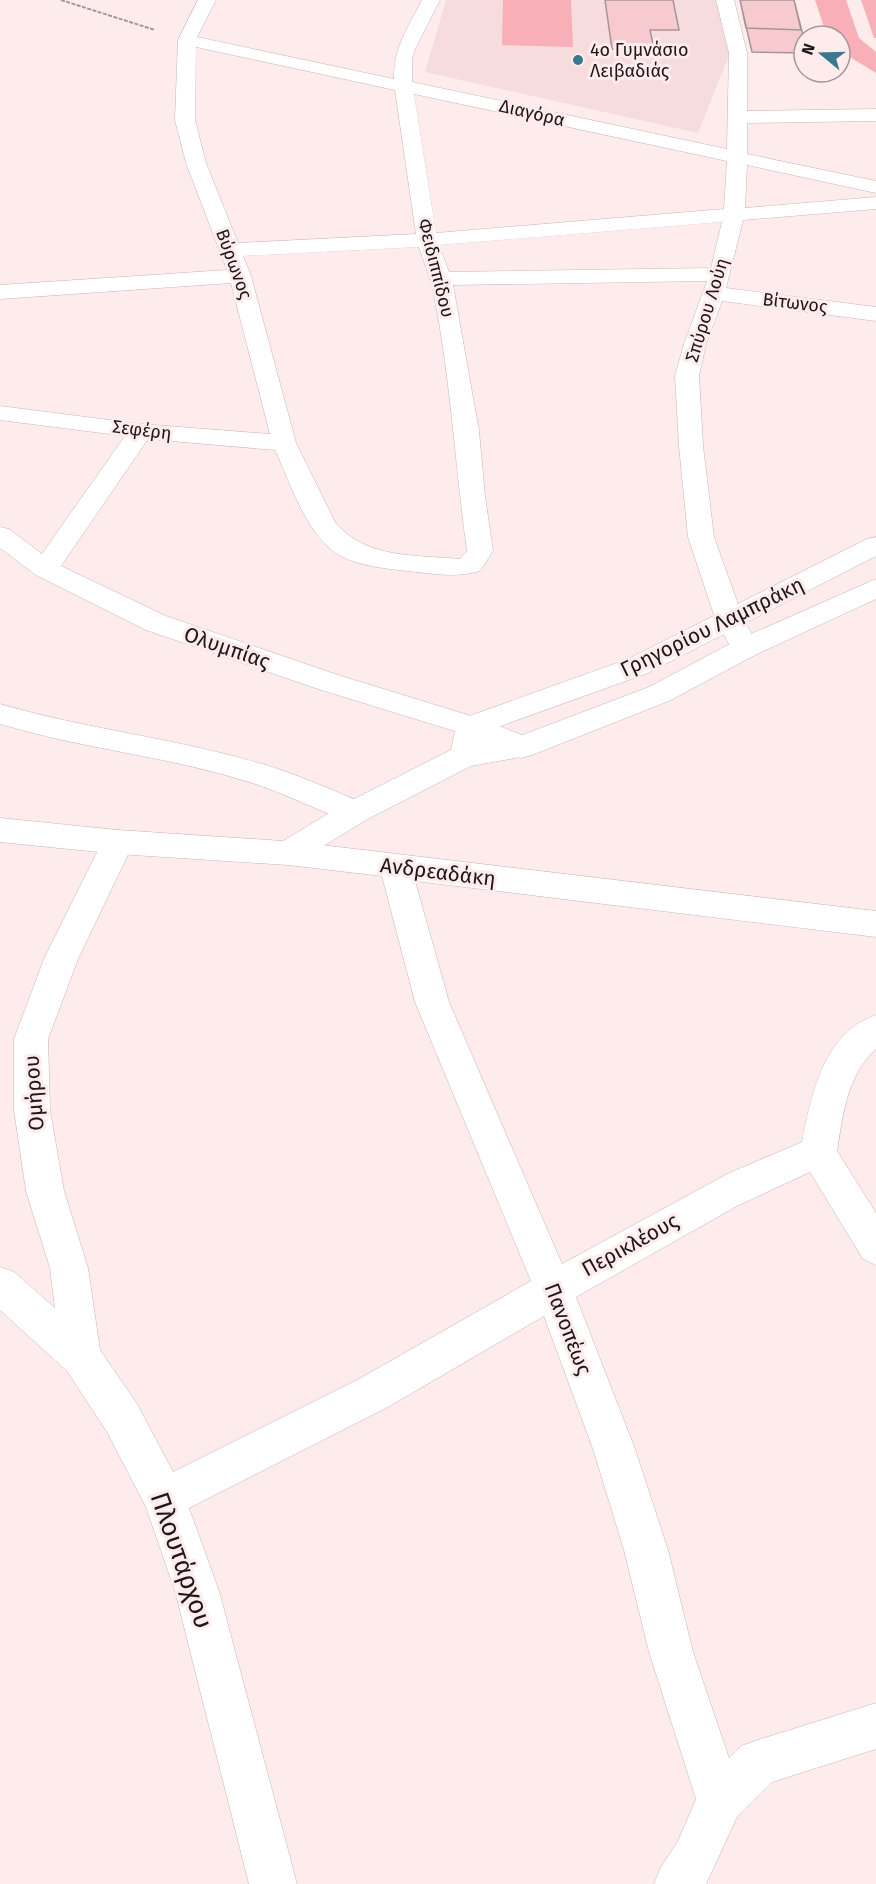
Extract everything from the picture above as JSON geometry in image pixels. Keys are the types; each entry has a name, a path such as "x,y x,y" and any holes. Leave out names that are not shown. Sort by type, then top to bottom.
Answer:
{"street":[{"name":"Βύρωνος","path":"207,0 188,40 185,120 196,163 240,276 284,443 323,525"},
{"name":"Φειδιππίδου","path":"323,525 334,539 352,551 386,560 461,568 471,565 480,551 472,496 467,431 441,279 427,240 403,84 403,59 406,49 431,0"},
{"name":"Σπύρου Λούη","path":"725,0 738,53 737,188 734,216 717,284 695,344 687,376 691,446 701,537 729,618 745,648"},
{"name":"Διαγόρα","path":"188,40 403,84 876,187"},
{"path":"738,117 876,115"},
{"path":"230,250 427,240 876,203"},
{"path":"0,292 240,276"},
{"name":"Βίτωνος","path":"441,279 717,284 876,315"},
{"name":"Σεφέρη","path":"0,413 141,431 284,443"},
{"path":"45,569 141,431"},
{"name":"Ολυμπίας","path":"0,535 45,569 156,623 328,682 471,726 521,747"},
{"name":"Γρηγορίου Λαμπράκη","path":"471,726 638,666 876,545"},
{"name":"Γρηγορίου Λαμπράκη","path":"288,853 355,812 465,756 521,747 659,694 745,648 876,588"},
{"path":"0,714 37,725 190,756 257,773 355,812"},
{"path":"465,756 471,726"},
{"name":"Ανδρεαδάκη","path":"0,830 118,842 288,853 876,924"},
{"name":"Ομήρου","path":"81,1357 69,1268 45,1191 32,1110 31,1039 61,959 118,842"},
{"name":"Πανοπέως","path":"395,867 432,1002 554,1287 614,1449 646,1550 671,1652 720,1800"},
{"path":"876,1029 853,1049 837,1078 825,1117 818,1154 876,1247"},
{"name":"Περικλέους","path":"164,1498 312,1427 441,1355 554,1287 715,1199 801,1158 818,1154"},
{"name":"Πλουτάρχου","path":"0,1285 81,1357 122,1418 164,1498 197,1592 273,1884"},
{"path":"678,1884 695,1858 720,1800 758,1763 876,1726"}],"path":[{"path":"61,0 188,40"}],"shaded area":[{"name":"4o Γυμνάσιο Λειβαδιάς","path":"446,0 721,0 732,48 698,133 425,72"},
{"path":"503,0 571,0 573,47 502,45"},
{"path":"815,0 846,0 859,38 876,52 876,73 852,58 852,24 823,24"},
{"path":"861,0 876,0 876,38 874,38"}],"building":[{"path":"605,0 673,0 679,30 650,30 654,49 612,49"},
{"path":"740,0 794,0 800,24 792,24 792,53 752,52"},
{"path":"740,0 794,0 800,24 792,24 792,30 746,28"}],"place":[{"name":"4o Γυμνάσιο Λειβαδιάς","path":"578,60"}]}
